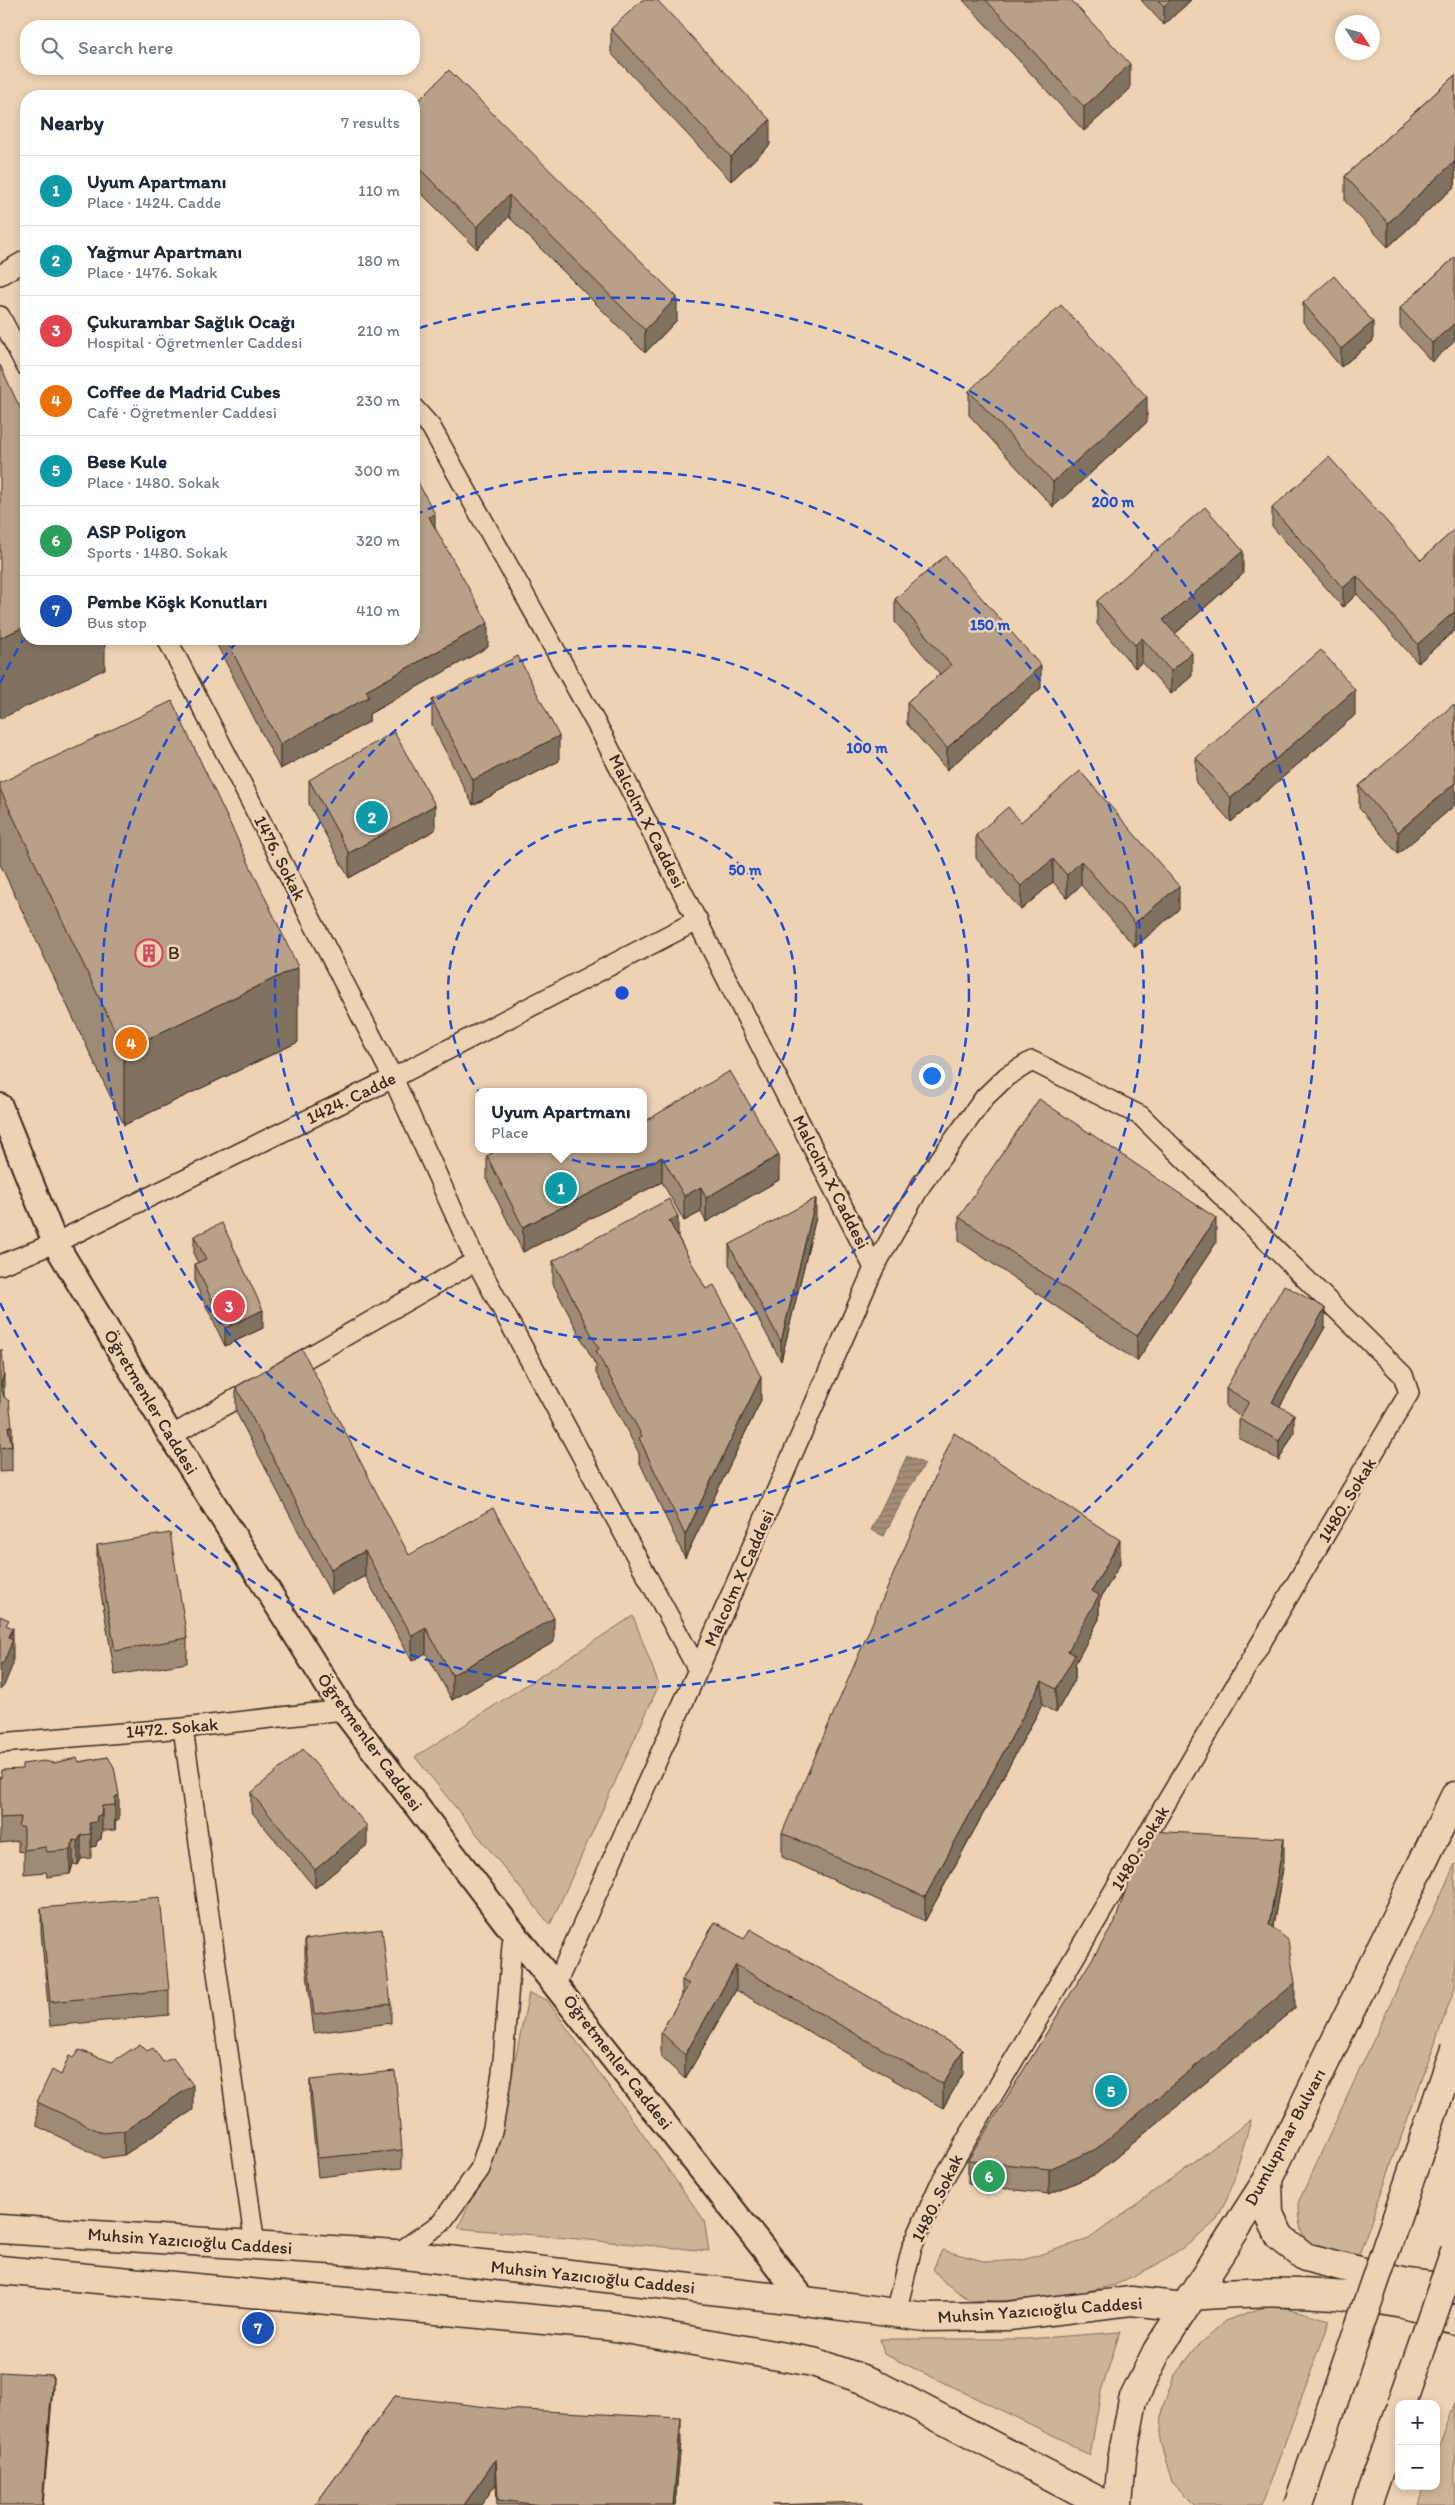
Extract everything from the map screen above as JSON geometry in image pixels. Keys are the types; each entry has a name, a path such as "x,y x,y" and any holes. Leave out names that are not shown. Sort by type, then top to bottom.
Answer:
{"main road":[{"name":"Dumlupınar Bulvarı","path":"1118,2505 1122,2459 1133,2400 1157,2351 1268,2179 1455,1796"},
{"path":"1298,2505 1455,2048"},
{"path":"1268,2179 1269,2214 1280,2237 1305,2257 1406,2283 1455,2289"},
{"name":"Muhsin Yazıcıoğlu Caddesi","path":"0,2229 396,2254 805,2300 924,2317 1009,2316 1131,2301 1188,2302 1247,2292 1324,2293 1405,2304 1455,2320"},
{"path":"1403,2400 1455,2251"},
{"path":"0,2270 609,2326 812,2362 871,2382 1106,2505"},
{"path":"1367,2505 1395,2424"}],"street":[{"path":"0,275 20,263"},
{"path":"0,316 20,354"},
{"name":"Malcolm X Caddesi","path":"420,415 431,427 574,684 698,920 874,1268 698,1670 556,1984"},
{"name":"1476. Sokak","path":"170,645 393,1078 476,1261 698,1670"},
{"name":"1424. Cadde","path":"0,1265 55,1243 393,1078 698,920"},
{"name":"1480. Sokak","path":"874,1268 922,1185 985,1097 1007,1076 1032,1061 1141,1116 1403,1375 1409,1393 938,2186 912,2247 896,2313"},
{"name":"Öğretmenler Caddesi","path":"0,1106 55,1243 171,1436 343,1710 513,1932 805,2300"},
{"path":"171,1436 476,1261"},
{"name":"1472. Sokak","path":"0,1743 183,1728 343,1710"},
{"path":"183,1728 255,2245"},
{"path":"396,2254 441,2223 480,2169 494,2128 502,2073 513,1932"}],"shaded area":[{"path":"907,1456 925,1464 905,1495 884,1536 871,1530"},
{"path":"633,1616 659,1685 550,1925 415,1757"},
{"path":"1455,1864 1455,1987 1357,2260 1320,2251 1306,2240 1301,2231 1298,2203"},
{"path":"529,1993 547,2000 704,2220 709,2251 458,2228 498,2141"},
{"path":"1251,2120 1231,2189 1216,2221 1193,2241 1156,2265 1115,2285 1065,2296 998,2301 970,2300 945,2283 933,2269 942,2250 987,2262 1023,2260 1089,2239"},
{"path":"1272,2304 1330,2320 1262,2505 1195,2505 1172,2482 1160,2441 1163,2406 1174,2376 1199,2344 1225,2321"},
{"path":"1120,2332 1101,2391 1090,2456 1063,2440 884,2354 880,2339 1026,2339"},
{"path":"1455,2401 1455,2505 1419,2505 1424,2490 1440,2490 1440,2444"}],"building":[{"path":"642,0 657,0 770,120 731,157 611,29"},
{"path":"986,0 1071,0 1130,64 1084,107"},
{"path":"1158,0 1170,0 1164,6"},
{"path":"449,70 677,297 645,330 509,195 477,227 420,169 420,99"},
{"path":"1455,75 1455,161 1388,223 1345,176"},
{"path":"1455,257 1455,323 1432,343 1400,308"},
{"path":"1334,276 1373,322 1341,349 1303,303"},
{"path":"1061,305 1147,397 1053,482 969,391"},
{"path":"0,365 20,408 20,629 0,638"},
{"path":"1329,457 1421,560 1455,529 1455,611 1418,644 1357,576 1343,588 1272,508"},
{"path":"420,486 435,514 429,517 488,623 366,691 369,697 280,744 229,645 420,645"},
{"path":"1205,507 1243,551 1163,620 1192,653 1171,671 1142,638 1135,645 1097,601"},
{"path":"945,556 1041,666 947,748 907,702 951,665 895,599"},
{"path":"1321,650 1355,690 1231,798 1196,758"},
{"path":"518,656 559,736 473,780 432,700"},
{"name":"B","path":"172,701 298,967 124,1050 0,789 0,783"},
{"path":"1453,705 1455,707 1455,783 1398,832 1359,786"},
{"path":"394,732 435,805 349,853 309,780"},
{"path":"1080,771 1179,886 1135,923 1081,861 1067,875 1053,859 1021,886 976,835 1008,807 1021,822"},
{"path":"730,1071 779,1155 706,1198 701,1187 684,1196 662,1157 523,1227 487,1156 493,1153 647,1153 647,1120"},
{"path":"1039,1099 1216,1218 1137,1336 959,1217"},
{"path":"816,1198 781,1342 729,1245"},
{"path":"669,1199 678,1216 669,1221 706,1289 714,1285 761,1377 685,1535 639,1438 642,1436 596,1351 599,1349 553,1261"},
{"path":"222,1223 263,1310 225,1328 195,1264 206,1259 194,1236"},
{"path":"1284,1285 1325,1308 1272,1402 1294,1414 1279,1441 1239,1419 1249,1402 1226,1388"},
{"path":"302,1349 409,1555 493,1508 554,1618 452,1675 426,1628 412,1636 365,1551 331,1569 236,1387"},
{"path":"0,1350 2,1350 4,1373 1,1384 4,1397 9,1401 12,1425 8,1428 12,1446 0,1448"},
{"path":"954,1433 1120,1540 1092,1591 1099,1595 1068,1651 1075,1655 1056,1689 1042,1681 925,1897 782,1833"},
{"path":"170,1533 187,1638 115,1651 97,1545"},
{"path":"0,1616 9,1620 6,1625 13,1628 9,1637 13,1639 4,1662 0,1665"},
{"path":"303,1749 367,1826 315,1870 251,1793"},
{"path":"108,1757 114,1767 119,1795 115,1797 115,1805 102,1806 101,1815 97,1816 96,1822 89,1823 91,1834 81,1835 78,1841 73,1840 70,1850 47,1852 46,1847 24,1850 24,1828 18,1826 21,1817 0,1818 0,1777 2,1770 22,1769 22,1764 44,1761 53,1763 77,1758 79,1762"},
{"path":"1148,1831 1284,1838 1269,1924 1288,1940 1295,1983 1096,2149 1049,2169 968,2160 1115,1922 1143,1839"},
{"path":"160,1897 169,1990 50,2002 41,1908"},
{"path":"715,1922 744,1939 750,1929 963,2050 943,2084 736,1965 685,2055 661,2032 689,1984 682,1980"},
{"path":"382,1929 391,2004 314,2014 305,1939"},
{"path":"140,2044 147,2051 153,2048 163,2062 173,2058 193,2085 124,2131 103,2133 37,2102 52,2070 61,2075 69,2056 73,2058 79,2050 112,2062"},
{"path":"395,2071 402,2150 318,2158 310,2080"},
{"path":"0,2372 53,2375 42,2505 0,2505"},
{"path":"395,2396 504,2409 681,2418 673,2505 541,2505 498,2500 496,2459 464,2505 315,2505"},
{"path":"863,2502 863,2505 772,2505"}],"place":[{"name":"Yağmur Apartmanı","path":"372,817"},
{"name":"B","path":"149,953"},
{"name":"Coffee de Madrid Cubes","path":"131,1043"},
{"name":"Uyum Apartmanı","path":"561,1188"},
{"name":"Çukurambar Sağlık Ocağı","path":"229,1306"},
{"name":"Bese Kule","path":"1111,2091"},
{"name":"ASP Poligon","path":"989,2176"},
{"name":"Pembe Köşk Konutları","path":"258,2328"}]}
